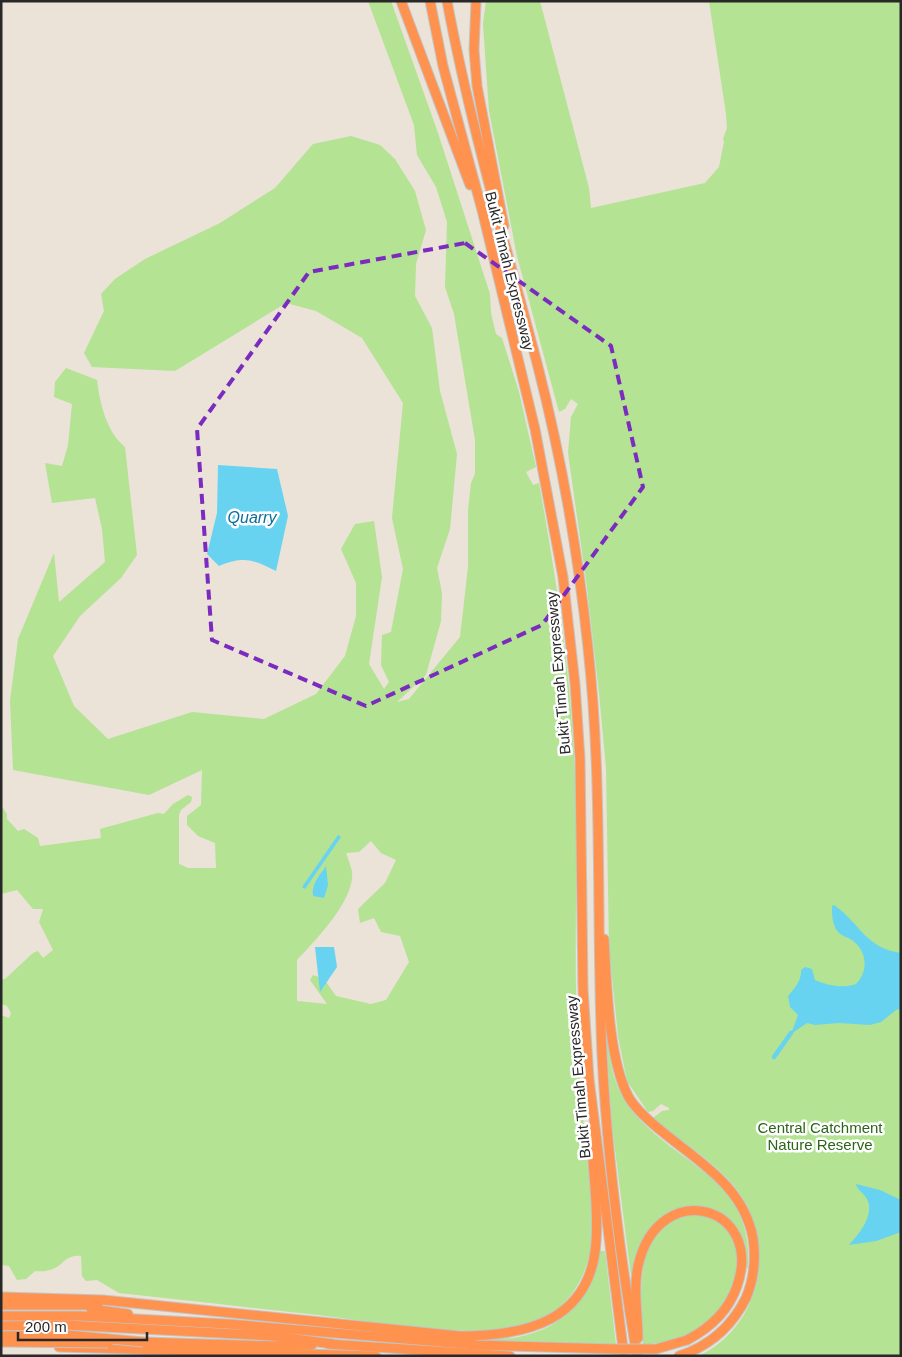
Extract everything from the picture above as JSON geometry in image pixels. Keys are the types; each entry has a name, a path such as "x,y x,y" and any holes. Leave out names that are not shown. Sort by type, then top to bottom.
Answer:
{"highway":[{"path":"400,1 476,203 482,210"},
{"name":"Bukit Timah Expressway","path":"430,1 443,66 482,210 535,429 563,577 575,684 580,759 583,989 589,1079 624,1356"},
{"name":"Bukit Timah Expressway","path":"447,1 479,152 512,270 552,426 578,574 588,648 596,742 602,1057 625,1285 637,1356"},
{"path":"477,1 474,50 477,86 495,167 512,270"},
{"path":"600,912 604,925 613,1036 620,1077 629,1098 644,1117 713,1171 731,1188 741,1203 751,1229 755,1259 752,1278 742,1304 724,1330 711,1341 692,1352 680,1356"},
{"path":"1,1297 103,1300 414,1331 484,1336 503,1334 539,1325 564,1312 579,1294 591,1269 596,1245 589,1079"},
{"path":"263,1346 370,1341 634,1350 656,1349 687,1340 712,1324 728,1305 739,1279 742,1264 739,1242 726,1223 706,1211 694,1210 677,1213 660,1223 650,1235 638,1267 636,1290 637,1356"},
{"path":"1,1305 56,1305 208,1311"},
{"path":"56,1305 160,1321"},
{"path":"1,1316 72,1316 274,1327 370,1341 510,1356"},
{"path":"1,1326 66,1325 273,1336 333,1344"},
{"path":"14,1326 48,1329 183,1352"},
{"path":"1,1336 67,1335 143,1342"},
{"path":"1,1344 143,1342 214,1344 263,1346 356,1355"},
{"path":"1,1344 183,1352 376,1356"}],"highlighted area":[{"path":"465,243 611,346 643,487 542,625 366,706 212,640 197,429 309,272"}],"green space":[{"path":"368,1 391,1 438,133 490,294 491,313 496,334 502,338 519,392 536,467 526,472 533,485 539,483 545,515 564,642 571,707 575,774 577,1023 582,1107 593,1206 593,1235 585,1270 574,1291 557,1309 547,1316 524,1325 467,1331 403,1326 119,1293 97,1280 86,1281 82,1276 81,1256 69,1258 52,1270 35,1271 26,1279 17,1280 9,1266 1,1265 1,1015 9,1018 11,1013 7,1006 1,1004 1,980 5,979 33,953 38,951 43,958 53,950 39,922 43,909 33,909 17,890 1,894 1,805 7,814 7,819 18,831 24,829 38,838 40,846 101,838 100,829 158,813 164,814 173,804 188,795 192,797 191,802 181,810 179,815 179,864 188,868 216,868 215,843 198,836 187,825 187,816 201,805 202,770 149,795 13,770 10,701 18,639 54,553 59,602 105,562 102,529 95,498 52,503 45,463 62,466 68,445 72,404 54,397 55,382 66,368 97,380 105,416 118,441 125,447 137,555 121,578 80,616 53,656 74,706 108,739 192,712 264,719 316,694 345,656 356,616 356,583 341,549 355,524 374,521 382,577 369,664 384,689 389,682 381,665 382,635 391,632 403,569 392,518 403,403 362,338 316,311 286,303 175,371 92,367 84,353 104,311 101,294 115,279 145,259 220,223 275,188 313,144 351,136 380,145 395,159 415,191 426,230 416,264 415,296 432,328 440,391 457,454 450,529 437,568 442,593 441,621 426,675 397,702 409,699 460,637 468,567 468,510 471,483 475,474 475,440 454,314 445,287 447,222 436,187 417,155 414,125","holes":["371,841 381,853 396,860 385,883 358,909 360,923 374,918 381,932 400,936 409,962 386,1000 371,1004 336,996 324,979 313,975 310,980 327,1004 297,1001 297,960 314,942 341,907 351,883 352,872 346,853 359,852"]},
{"name":"Central Catchment Nature Reserve","path":"486,1 540,1 589,188 591,208 705,183 719,167 723,139 727,128 709,1 901,1 901,1356 699,1356 722,1341 739,1322 751,1299 758,1274 759,1249 754,1224 744,1200 727,1178 710,1162 653,1118 662,1111 669,1110 669,1108 661,1104 653,1111 648,1112 627,1081 618,1036 609,947 606,768 599,693 586,580 568,453 571,417 578,404 571,399 565,409 559,412 517,256 489,111 483,24"},
{"path":"604,1009 607,1017 609,1052 613,1072 624,1100 652,1131 711,1178 727,1195 740,1214 747,1239 748,1269 747,1255 742,1236 727,1217 714,1209 703,1207 677,1208 664,1215 654,1224 647,1236 638,1263 633,1292 612,1126"},
{"path":"700,1214 718,1221 729,1232 736,1245 738,1259 732,1288 715,1314 698,1329 676,1339 643,1345 641,1311 642,1274 652,1240 663,1226 677,1217"},
{"path":"600,1251 605,1251 616,1345 479,1342 485,1339 513,1338 531,1334 560,1320 572,1310 581,1298 589,1284"}],"water":[{"name":"Quarry","path":"218,465 277,469 288,516 276,571 248,560 235,561 219,566 207,554 217,513"},
{"path":"338,835 341,837 305,889 302,887"},
{"path":"326,866 328,885 324,898 313,896 315,884"},
{"path":"834,905 879,946 901,953 901,1009 896,1010 881,1022 870,1025 839,1023 815,1025 807,1023 791,1034 798,1015 790,1007 788,996 799,981 801,970 805,967 812,969 815,980 840,986 856,984 863,973 865,961 861,950 852,940 838,932 835,926 832,912 832,906"},
{"path":"315,947 334,947 337,967 320,992"},
{"path":"856,1184 880,1190 901,1200 901,1232 876,1241 849,1245 865,1224 869,1211 867,1199"}],"waterway":[{"path":"774,1057 791,1033"}]}
